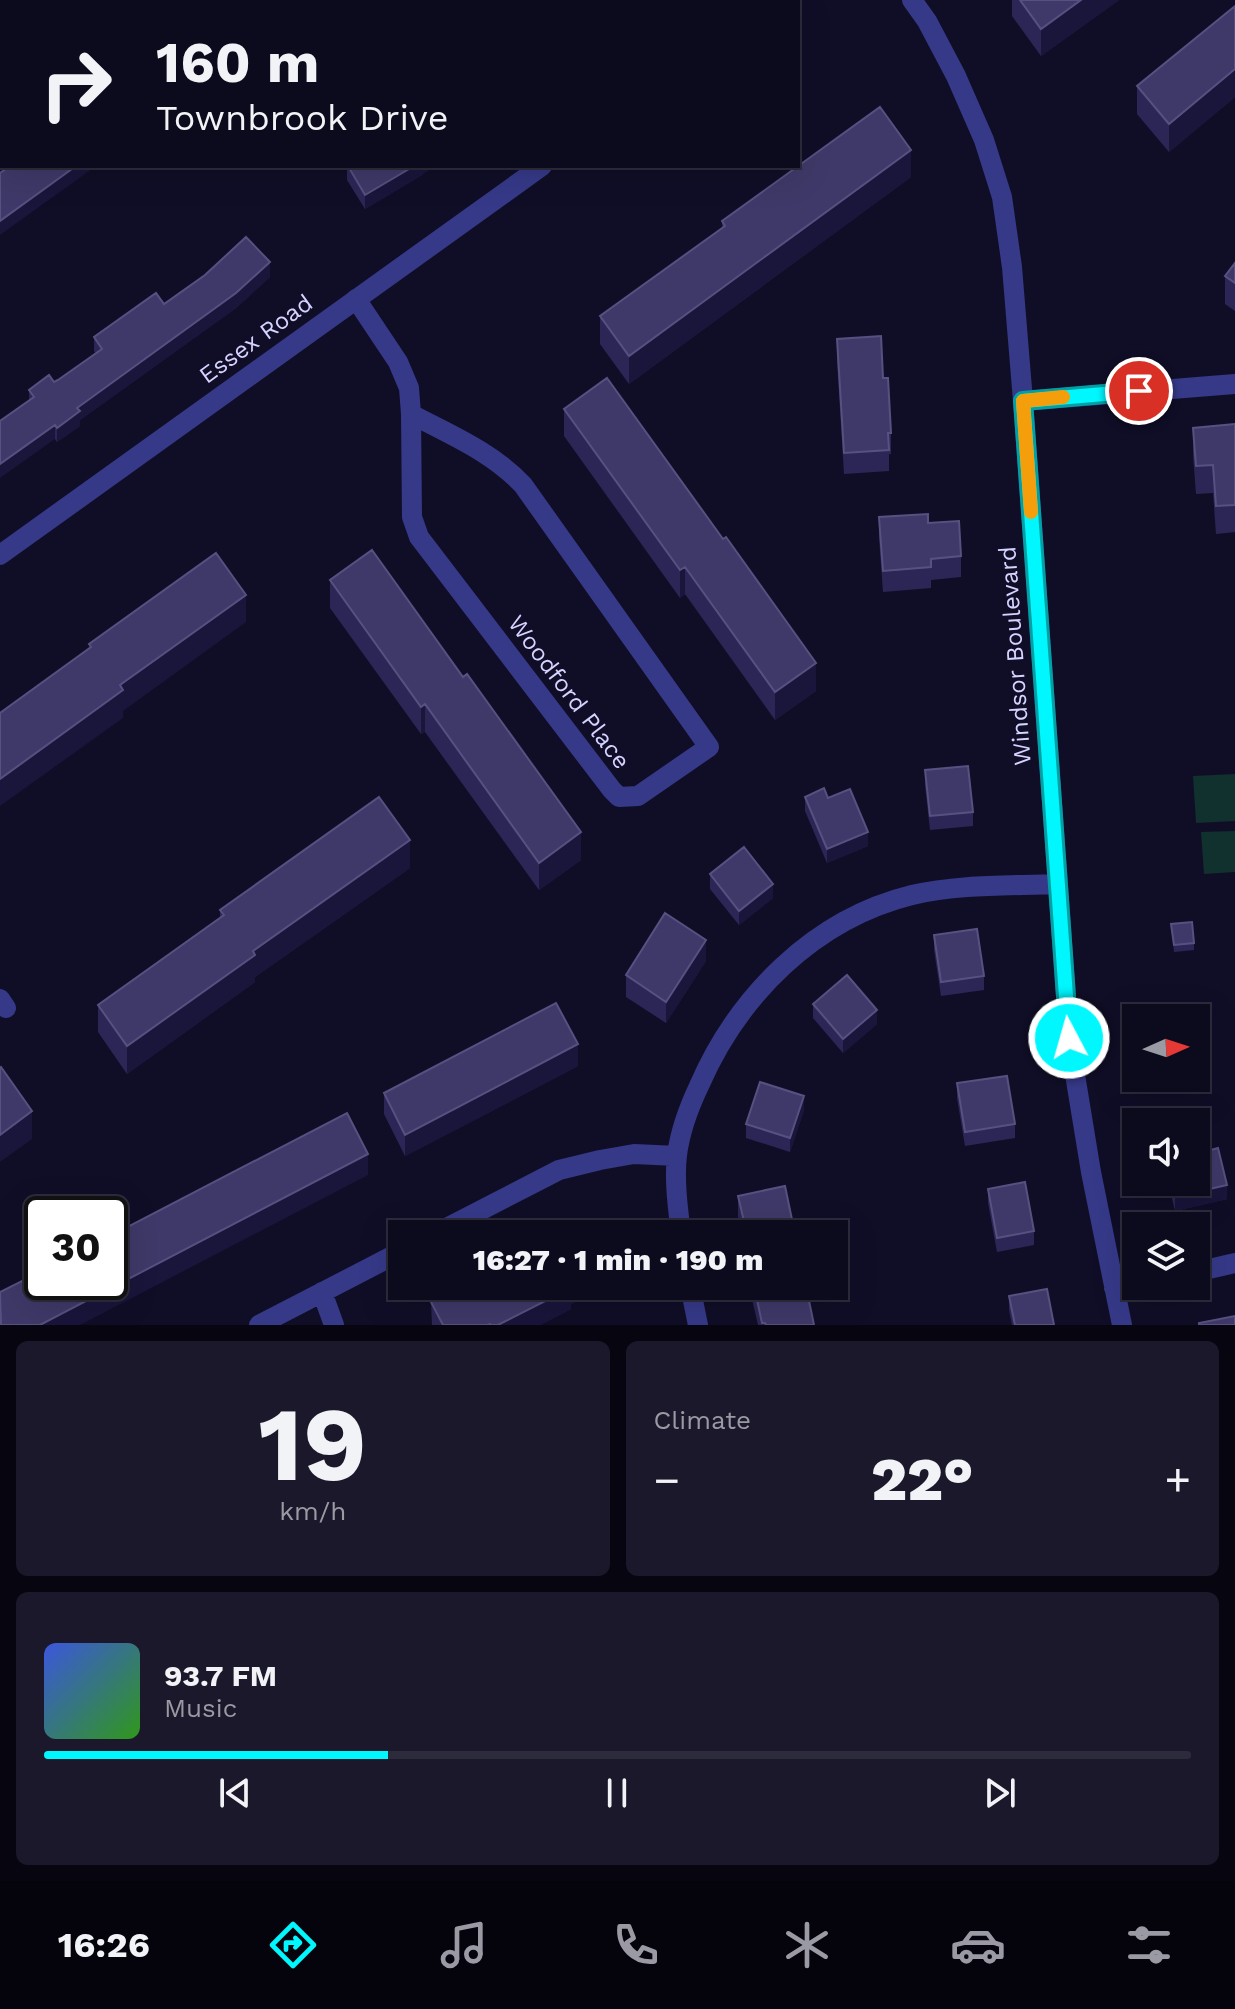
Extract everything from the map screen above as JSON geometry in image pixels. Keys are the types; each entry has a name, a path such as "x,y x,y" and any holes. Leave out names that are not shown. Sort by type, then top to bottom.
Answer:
{"street":[{"name":"Windsor Boulevard","path":"912,0 927,21 956,76 984,140 1002,197 1012,267 1023,401 1069,1038 1088,1157 1122,1325"},
{"name":"Essex Road","path":"0,555 539,168"},
{"name":"Woodford Place","path":"356,299 398,362 409,388 412,517 419,537 612,790 619,797 638,796 709,747 516,478 490,456 411,414"},
{"path":"1023,401 1235,384"},
{"path":"680,1220 677,1156 695,1094 711,1058 739,1014 777,972 818,936 867,909 913,895 972,887 1057,884"},
{"path":"462,1220 559,1170 634,1154 677,1156"},
{"path":"259,1325 388,1258"},
{"path":"1210,1269 1235,1263"},
{"path":"1114,1288 1122,1287"},
{"path":"322,1292 334,1325"},
{"path":"693,1300 698,1325"}],"green space":[{"path":"1235,774 1235,821 1196,823 1193,776"},
{"path":"1235,831 1235,872 1204,874 1201,832"}],"building":[{"path":"1020,0 1081,0 1041,29"},
{"path":"1235,6 1235,69 1169,124 1137,86"},
{"path":"880,107 911,150 629,356 600,316 725,226 722,221 795,168 800,168 800,165"},
{"path":"7,168 73,168 0,221 0,173"},
{"path":"349,168 411,168 365,195"},
{"path":"246,237 270,262 236,293 77,408 80,411 0,464 0,421 34,397 29,390 49,375 54,382 58,380 102,349 94,337 156,293 164,304 205,275"},
{"path":"1235,263 1235,283 1225,276"},
{"path":"881,336 883,378 888,378 889,450 844,453 837,339"},
{"path":"607,378 816,663 775,692 685,567 680,570 564,409"},
{"path":"1235,424 1235,505 1216,506 1213,465 1196,466 1193,428"},
{"path":"928,514 928,523 959,521 961,556 931,559 931,567 883,571 879,517"},
{"path":"372,550 463,677 467,674 581,832 539,863 425,704 421,707 330,580"},
{"path":"216,553 246,595 120,685 123,690 0,779 0,713 91,647 89,644"},
{"path":"968,766 973,812 930,816 925,770"},
{"path":"824,788 828,798 850,789 868,832 827,849 805,797"},
{"path":"379,797 410,840 253,951 255,955 127,1046 98,1005 224,915 220,910"},
{"path":"744,847 773,884 739,911 710,874"},
{"path":"665,913 706,940 666,1002 626,975"},
{"path":"1192,922 1194,943 1174,945 1171,924"},
{"path":"977,929 984,976 941,982 934,935"},
{"path":"847,975 877,1010 843,1039 813,1004"},
{"path":"556,1003 578,1044 405,1135 384,1093"},
{"path":"0,1068 32,1111 0,1135"},
{"path":"1007,1076 1015,1124 965,1132 957,1083"},
{"path":"760,1082 804,1096 790,1138 746,1124"},
{"path":"347,1113 368,1154 128,1279 128,1227"},
{"path":"1218,1148 1227,1185 1210,1189 1210,1150"},
{"path":"1025,1182 1034,1231 997,1238 988,1189"},
{"path":"785,1186 792,1220 744,1220 738,1196"},
{"path":"24,1280 24,1300 88,1300 40,1325 1,1325 0,1292"},
{"path":"1047,1289 1054,1325 1015,1325 1009,1296"},
{"path":"547,1300 498,1325 443,1325 431,1302"},
{"path":"757,1300 809,1300 814,1325 762,1323"},
{"path":"1235,1316 1235,1325 1199,1325 1199,1323"}],"slow traffic":[{"path":"1031,512 1023,401 1063,397"}],"route":[{"path":"1069,1038 1023,401 1139,391"}]}
